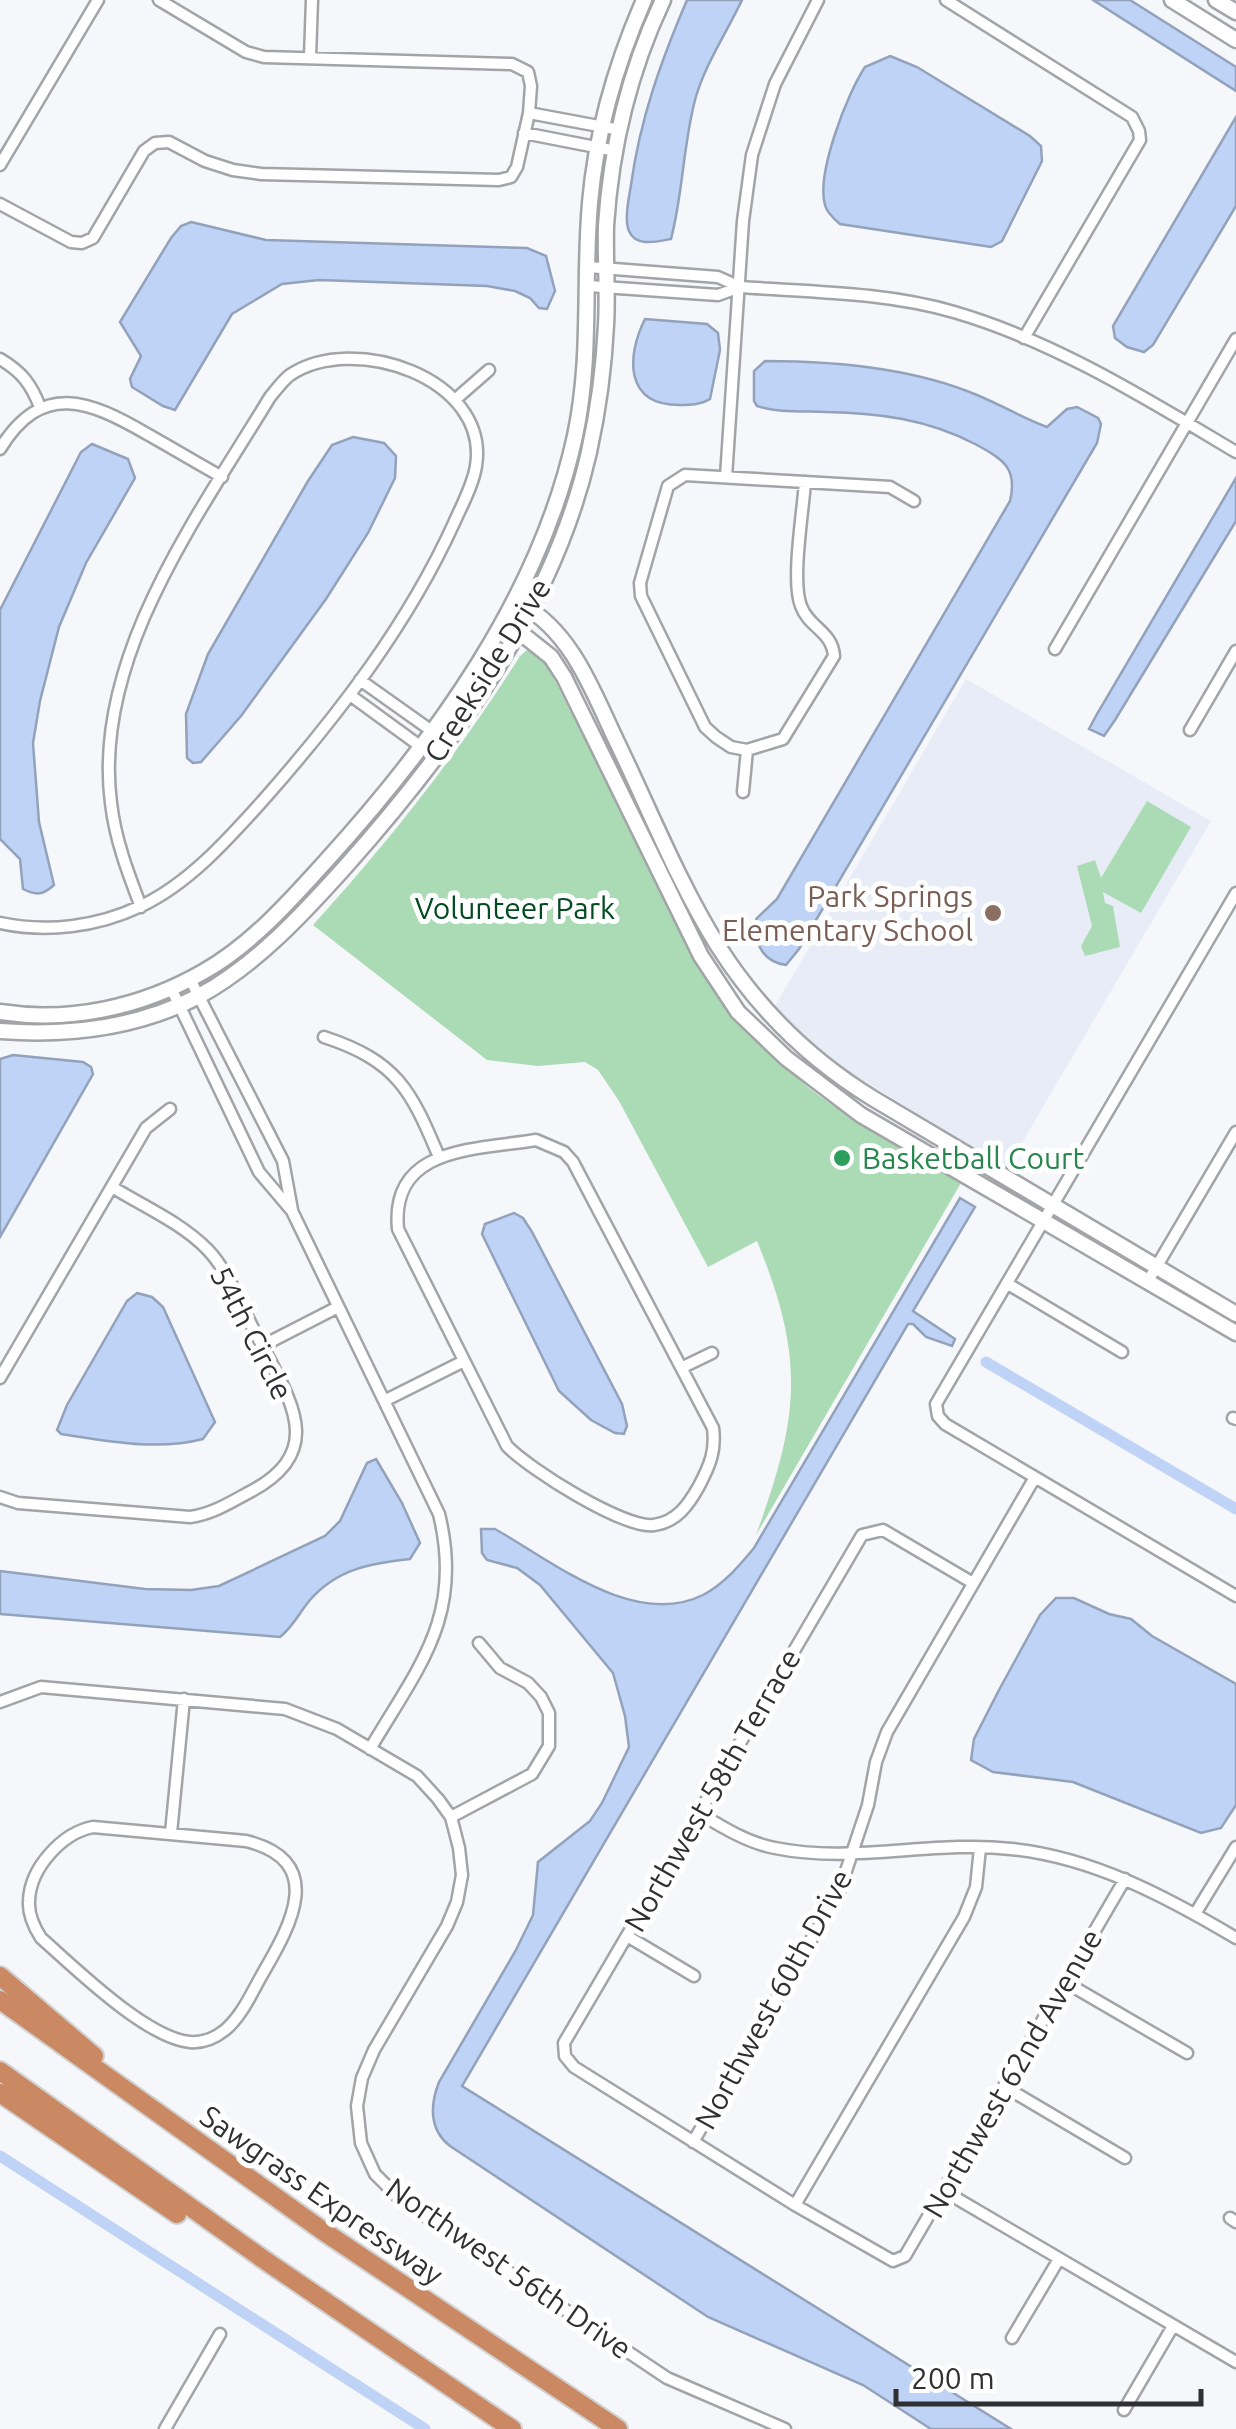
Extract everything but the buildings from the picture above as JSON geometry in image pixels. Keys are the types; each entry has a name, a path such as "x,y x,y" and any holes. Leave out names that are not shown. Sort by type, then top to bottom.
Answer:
{"highway":[{"path":"0,1976 77,2040 137,2099"},
{"name":"Sawgrass Expressway","path":"0,2000 369,2262 618,2429"},
{"path":"0,2071 309,2292 512,2429"},
{"path":"0,2092 211,2237 309,2292"}],"street":[{"path":"0,165 98,0"},
{"path":"0,204 71,242 82,243 94,238 144,152 155,143 169,142 205,161 261,174 499,180 510,176 516,166 532,86 528,72 512,64 264,57 246,52 159,0"},
{"path":"310,58 312,0"},
{"name":"Creekside Drive","path":"0,1012 80,1014 108,1009 172,988 226,958 345,841 421,746 502,620 553,512 575,435 585,372 590,201 598,148 625,46 644,0"},
{"name":"Creekside Drive","path":"0,1031 48,1034 97,1029 142,1018 198,996 252,959 297,918 369,840 435,757 518,630 570,520 590,450 601,383 609,191 620,130 646,40 664,0"},
{"path":"726,477 743,221 752,155 775,84 818,0"},
{"path":"946,0 1132,117 1140,130 1140,140 1024,338"},
{"path":"1172,0 1236,40"},
{"path":"1216,0 1236,12"},
{"path":"529,114 620,130"},
{"path":"524,134 616,151"},
{"path":"588,267 718,277 740,287 889,300 953,312 1024,338 1090,369 1236,452"},
{"path":"588,286 718,295 740,287"},
{"path":"1055,649 1236,338"},
{"path":"0,923 33,928 67,927 140,906 200,865 257,807 350,695 437,560 476,468 476,441 456,398 420,375 367,360 344,358 316,363 289,375 270,397 150,602 114,700 110,740 110,802 122,856 140,906"},
{"path":"0,359 32,384 40,407"},
{"path":"456,398 489,370"},
{"path":"0,448 10,432 40,407 76,403 102,408 222,477"},
{"path":"805,482 797,592 802,611 827,633 834,645 834,656 783,738 747,750 731,746 705,726 641,596 640,582 668,486 684,475 890,486 914,501"},
{"path":"514,600 530,609 580,664 716,944 755,998 798,1044 844,1081 926,1130 1050,1214 1152,1274 1236,1333"},
{"path":"502,620 551,657 564,677 701,956 738,1012 835,1097 916,1147 1050,1214"},
{"path":"1190,730 1236,651"},
{"path":"360,680 446,741"},
{"path":"350,695 435,757"},
{"path":"744,792 747,750"},
{"path":"1236,893 936,1404 938,1416 945,1424 1236,1596"},
{"path":"190,979 283,1161 292,1211"},
{"path":"172,988 260,1172 292,1211 439,1514 448,1550 448,1591 438,1626 426,1654 370,1748"},
{"path":"324,1036 358,1048 408,1088 439,1157"},
{"path":"0,1378 146,1128 170,1108"},
{"path":"241,1133 263,1123"},
{"path":"916,1147 926,1130"},
{"path":"1152,1274 1236,1132"},
{"path":"536,1140 564,1152 573,1162 713,1428 715,1447 710,1465 684,1510 656,1525 625,1521 521,1461 496,1427 398,1230 396,1210 400,1192 422,1165 439,1157 536,1140"},
{"name":"54th Circle","path":"0,1497 18,1503 190,1518 208,1514 269,1483 281,1474 293,1455 298,1438 295,1417 211,1253 194,1236 112,1187"},
{"path":"1152,1274 1236,1314"},
{"path":"1008,1284 1122,1352"},
{"path":"262,1346 338,1307"},
{"path":"683,1367 712,1353"},
{"path":"386,1400 464,1361"},
{"name":"Northwest 60th Drive","path":"693,2142 839,1892 886,1732 1034,1479"},
{"name":"Northwest 58th Terrace","path":"693,2142 574,2067 565,2056 564,2043 862,1535 883,1530 972,1584"},
{"path":"452,1818 532,1774 549,1746 549,1713 540,1697 528,1683 500,1668 479,1643"},
{"name":"Northwest 56th Drive","path":"0,1702 41,1687 286,1708 312,1717 417,1776 452,1818 462,1875 447,1926 374,2050 362,2078 357,2106 361,2143 376,2174 401,2200 667,2378 786,2429"},
{"path":"171,1834 184,1699"},
{"path":"699,1813 773,1848 853,1854 1011,1849 1070,1860 1125,1880 1236,1938"},
{"path":"92,1827 171,1834 263,1845 290,1870 297,1890 296,1910 288,1931 234,2022 206,2041 188,2042 170,2036 126,2010 41,1938 28,1904 32,1886 46,1862 74,1831 92,1827"},
{"path":"1196,1914 1236,1847"},
{"path":"693,2142 795,2205 964,1917 976,1887 980,1848"},
{"name":"Northwest 62nd Avenue","path":"795,2205 893,2261 905,2256 1125,1880"},
{"path":"627,1936 694,1976"},
{"path":"1065,1982 1187,2053"},
{"path":"1005,2087 1125,2158"},
{"path":"944,2191 1236,2362"},
{"path":"1012,2338 1058,2259"},
{"path":"1124,2410 1173,2326"},
{"path":"165,2429 220,2334"}],"shaded area":[{"name":"Park Springs Elementary School","path":"966,679 1211,821 1007,1168 851,1073 812,1043 775,1006"}],"green space":[{"name":"Volunteer Park","path":"527,650 546,663 697,962 726,1002 759,1041 815,1092 961,1183 756,1535 781,1456 791,1388 784,1321 757,1241 708,1267 619,1101 598,1070 585,1062 538,1066 487,1060 313,925 422,795"},
{"path":"1147,801 1191,827 1141,913 1103,892 1105,903 1113,906 1120,947 1085,956 1081,946 1092,926 1077,866 1095,860 1101,878"}],"water":[{"path":"687,0 742,0 695,100 671,239 642,242 632,236 627,221 635,161 653,91"},
{"path":"1093,0 1130,0 1236,67 1236,91"},
{"path":"890,56 917,67 1041,146 1042,161 1002,241 991,247 840,224 827,211 825,174 842,114 865,67"},
{"path":"1236,117 1236,206 1153,345 1144,352 1127,347 1115,338 1113,326"},
{"path":"191,222 266,240 527,248 546,256 555,291 547,309 539,308 515,291 487,286 319,280 282,284 232,314 175,410 132,387 130,379 141,356 120,322 171,238 181,226"},
{"path":"645,319 707,324 718,333 720,350 710,399 691,405 661,403 640,388 633,363"},
{"path":"765,361 900,372 952,386 1047,427 1067,409 1077,407 1098,418 1101,424 1097,443 786,965 763,953 752,928 777,899 1010,501 1012,480 1006,466 993,455 957,435 921,423 865,414 782,411 757,406 754,371"},
{"path":"353,437 384,443 396,456 395,478 368,533 326,599 241,716 201,762 193,763 187,758 186,714 208,654 332,445"},
{"path":"92,444 128,459 135,478 86,563 59,627 40,701 33,743 39,822 54,885 36,893 23,889 20,859 0,839 0,610 81,452"},
{"path":"1236,478 1236,521 1104,736 1089,729 1097,714"},
{"path":"13,1055 83,1062 93,1074 0,1237 0,1059"},
{"path":"960,1198 975,1207 913,1311 955,1339 952,1346 926,1337 908,1324 462,2086 1011,2429 931,2429 863,2385 708,2317 450,2146 438,2132 433,2117 439,2082 533,1915 538,1862 590,1821 629,1747 613,1673 540,1585 517,1568 487,1560 482,1553 481,1529 495,1529 594,1587 622,1597 649,1604 677,1603 711,1591 754,1548"},
{"path":"514,1213 523,1218 532,1232 622,1404 627,1426 624,1434 591,1420 559,1391 482,1234 485,1224"},
{"path":"137,1293 152,1297 163,1307 215,1422 203,1439 132,1444 61,1434 57,1430 67,1405 127,1301"},
{"path":"376,1459 420,1543 410,1559 368,1566 332,1581 310,1600 280,1637 0,1614 0,1571 145,1589 219,1586 325,1536 340,1521 367,1463"},
{"path":"1056,1598 1074,1598 1131,1619 1152,1636 1236,1684 1236,1805 1221,1828 1201,1833 1073,1782 993,1772 971,1760 974,1739 999,1690 1040,1615"}],"waterway":[{"path":"986,1362 1236,1509"},
{"path":"0,2156 425,2429"}],"place":[{"name":"Park Springs Elementary School","path":"993,913"},
{"name":"Basketball Court","path":"842,1158"}]}
